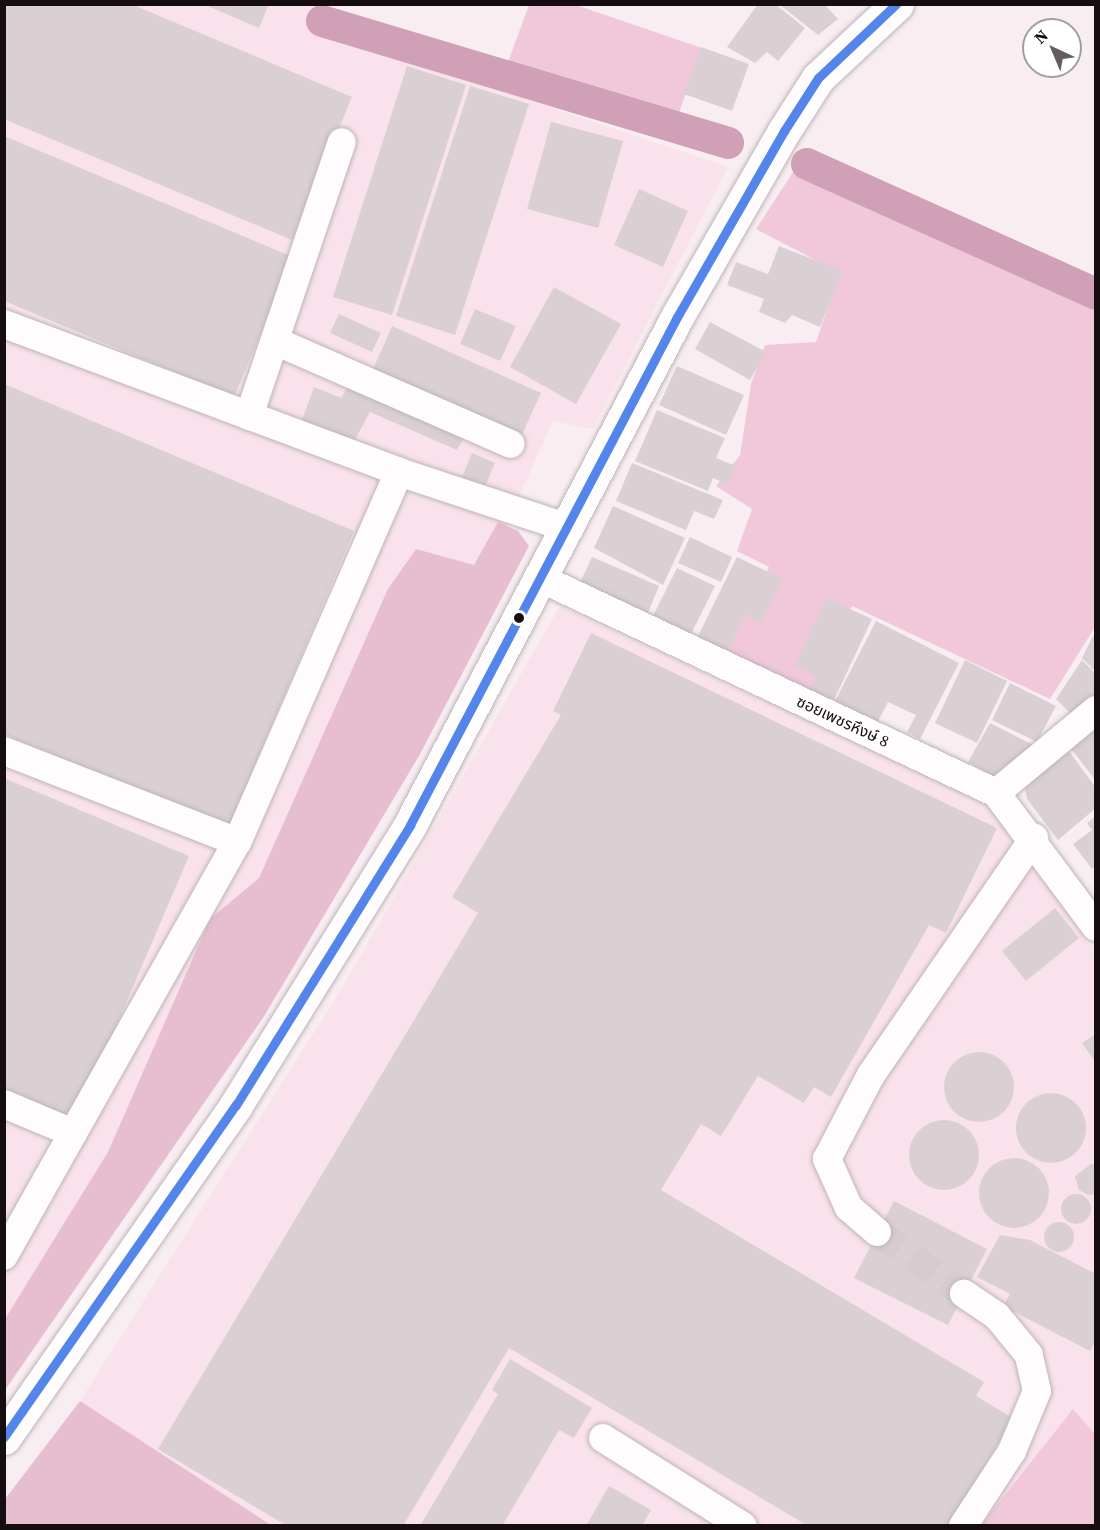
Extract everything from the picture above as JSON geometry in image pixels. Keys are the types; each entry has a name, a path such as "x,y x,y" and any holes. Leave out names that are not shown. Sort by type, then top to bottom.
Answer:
{"main road":[{"path":"4,1438 230,1115 347,929 486,686 565,527 784,131 818,78 897,4"}],"street":[{"path":"249,416 342,142"},
{"path":"4,324 399,472 565,527"},
{"path":"275,341 511,444"},
{"path":"4,1256 237,842 399,472"},
{"name":"ซอยเพชรหึงษ์ 8","path":"540,578 996,793 1034,838 1095,927"},
{"path":"996,793 1095,710"},
{"path":"4,751 237,842"},
{"path":"878,1232 849,1208 827,1159 871,1076 1034,838"},
{"path":"4,1104 73,1133"},
{"path":"963,1526 1012,1451 1038,1392 1029,1355 997,1316 964,1294"},
{"path":"603,1438 743,1526"}],"shaded area":[{"path":"5,5 316,5 310,27 728,167 593,429 553,421 495,550 5,1353"},
{"path":"529,5 576,5 702,48 676,121 508,62"},
{"path":"808,149 1095,282 1095,627 1050,699 852,606 809,696 720,657 769,567 737,551 752,509 716,486 740,455 751,384 765,345 816,342 840,273 756,229"},
{"path":"498,522 518,531 529,546 419,756 263,1018 5,1390 5,1319 108,1152 210,919 259,878 388,589 416,549 474,565"},
{"path":"560,606 1000,811 1095,954 1095,1434 1072,1410 981,1525 271,1525 80,1401 342,988"},
{"path":"80,1401 271,1525 5,1525 5,1499"},
{"path":"1073,1409 1095,1434 1095,1525 981,1525"}],"building":[{"path":"4,4 131,4 352,97 292,240 4,119"},
{"path":"203,4 269,4 259,28"},
{"path":"758,4 775,4 805,28 778,61 767,52 755,63 727,47"},
{"path":"779,4 824,4 838,19 818,35"},
{"path":"701,47 749,64 732,111 684,94"},
{"path":"407,66 466,85 392,315 333,297"},
{"path":"470,86 529,104 455,335 396,316"},
{"path":"551,122 623,141 598,228 527,209"},
{"path":"4,136 293,257 234,397 4,301"},
{"path":"639,189 688,211 663,267 614,245"},
{"path":"779,246 843,271 820,327 792,315 785,323 759,312 764,299 727,285 736,262 768,274"},
{"path":"554,287 621,324 576,404 510,367"},
{"path":"475,309 516,326 500,361 460,344"},
{"path":"339,314 381,333 372,352 330,333"},
{"path":"710,322 766,352 750,380 695,349"},
{"path":"392,326 541,393 519,441 371,374"},
{"path":"677,366 744,395 726,435 659,405"},
{"path":"351,382 467,433 457,450 370,412 352,445 299,428 314,387 341,398"},
{"path":"4,384 354,531 228,828 4,734"},
{"path":"657,410 725,438 716,458 736,466 728,485 713,478 708,491 635,461"},
{"path":"472,453 495,463 485,487 462,477"},
{"path":"632,463 723,500 714,519 694,511 686,530 616,501"},
{"path":"613,506 685,538 663,585 594,548"},
{"path":"690,537 732,557 721,582 678,563"},
{"path":"592,557 659,586 647,615 579,585"},
{"path":"737,557 783,579 761,623 745,615 726,653 697,638"},
{"path":"677,568 715,586 690,636 652,618"},
{"path":"826,598 872,619 834,700 809,690 816,677 795,665"},
{"path":"876,621 959,663 920,739 907,732 916,715 888,702 877,723 835,701"},
{"path":"591,633 997,828 946,933 929,925 831,1097 814,1087 804,1103 758,1076 721,1136 701,1124 661,1190 984,1382 976,1396 1013,1418 949,1526 808,1526 509,1348 403,1526 287,1526 158,1449 478,913 452,897 561,715 553,711"},
{"path":"1093,636 1096,638 1096,672 1082,658"},
{"path":"965,660 1007,681 977,743 935,723"},
{"path":"1082,660 1096,674 1096,695 1072,715 1056,699"},
{"path":"1010,683 1056,706 1037,742 992,720"},
{"path":"990,723 1033,745 996,777 968,762"},
{"path":"1093,727 1096,731 1096,781 1069,746"},
{"path":"1069,751 1096,788 1096,808 1058,840 1027,799 1024,784"},
{"path":"4,778 189,856 76,1120 4,1090"},
{"path":"1096,816 1096,866 1092,869 1073,844 1092,830 1087,823"},
{"path":"1055,908 1079,938 1026,981 1002,951"},
{"path":"1096,1034 1096,1063 1082,1043"},
{"path":"979,1052 992,1055 1004,1062 1011,1074 1014,1087 1011,1100 1004,1112 992,1119 979,1122 966,1119 954,1112 947,1100 944,1087 947,1074 954,1062 966,1055"},
{"path":"1051,1093 1070,1099 1080,1109 1086,1128 1080,1147 1070,1157 1051,1163 1032,1157 1022,1147 1016,1128 1022,1109 1032,1099"},
{"path":"944,1120 963,1126 973,1136 979,1155 973,1174 963,1184 944,1190 925,1184 915,1174 909,1155 915,1136 925,1126"},
{"path":"1014,1158 1027,1161 1039,1168 1046,1180 1049,1193 1046,1206 1039,1218 1027,1225 1014,1228 1001,1225 989,1218 982,1206 979,1193 982,1180 989,1168 1001,1161"},
{"path":"1091,1164 1096,1165 1096,1194 1088,1195 1079,1190 1075,1176"},
{"path":"1076,1194 1087,1198 1091,1209 1087,1220 1076,1224 1065,1220 1061,1209 1065,1198"},
{"path":"894,1201 987,1249 948,1325 854,1278"},
{"path":"1059,1222 1070,1226 1074,1237 1070,1248 1059,1252 1048,1248 1044,1237 1048,1226"},
{"path":"1000,1235 1030,1240 1096,1274 1096,1340 1090,1351 1003,1306 1010,1294 977,1277"},
{"path":"510,1359 592,1408 574,1438 559,1430 502,1526 420,1526 498,1394 492,1390"},
{"path":"609,1486 651,1510 642,1526 586,1526"}],"waterway":[{"path":"322,21 728,143"},
{"path":"807,164 1096,294"}],"tunnel":[{"path":"877,1232 964,1294"}],"transit line":[{"path":"4,1437 236,1105 410,825 677,317 784,131 818,78 896,4"}]}
